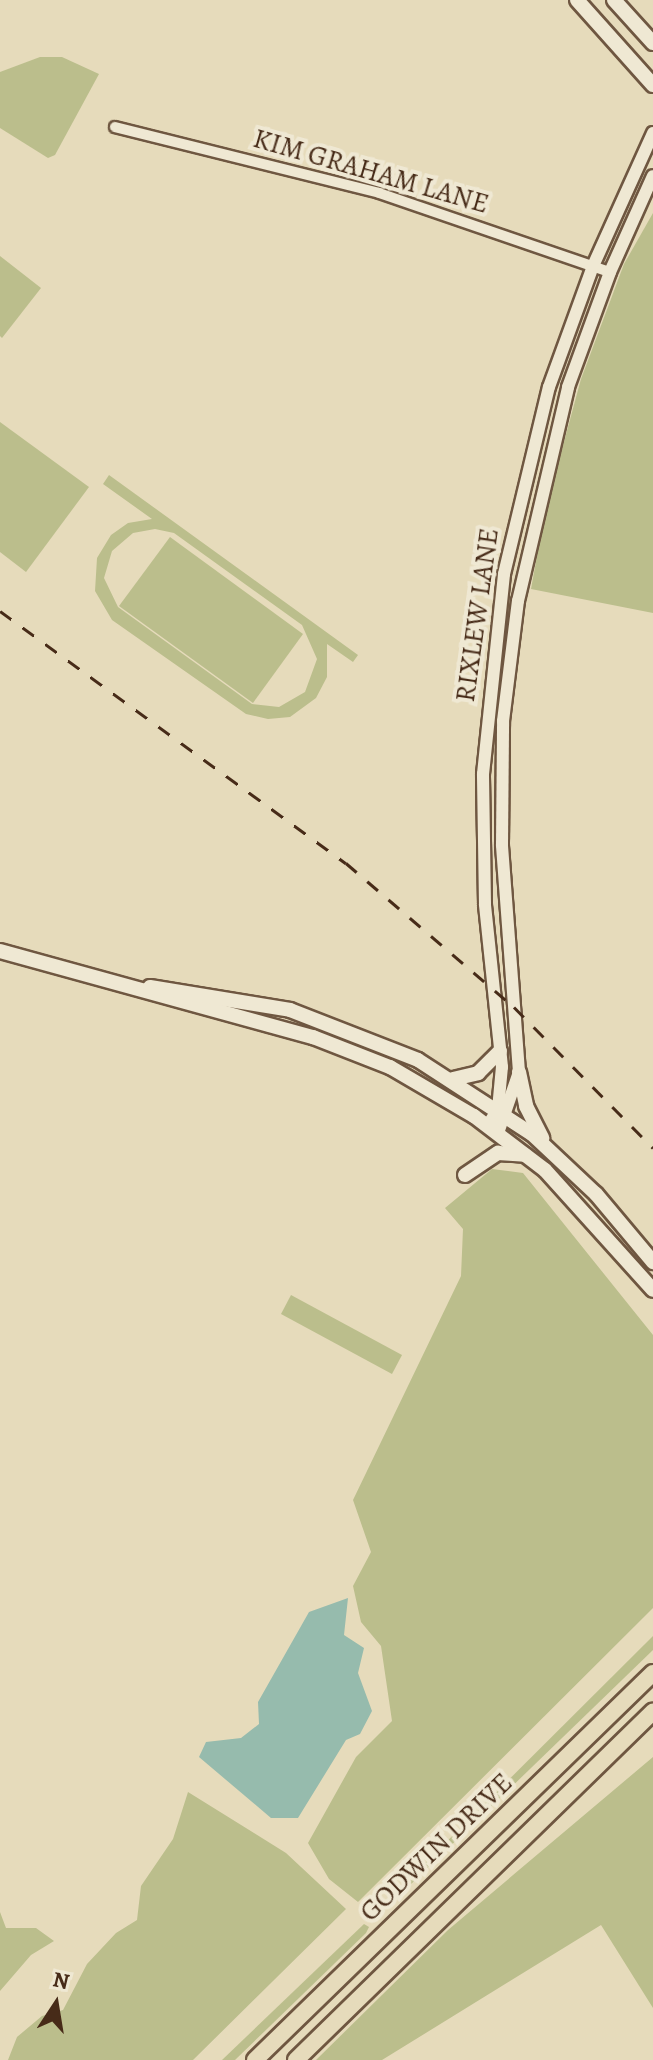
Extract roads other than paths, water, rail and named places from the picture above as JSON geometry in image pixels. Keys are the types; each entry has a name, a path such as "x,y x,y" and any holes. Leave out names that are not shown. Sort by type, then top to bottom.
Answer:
{"main road":[{"path":"577,0 653,85"},
{"path":"614,0 653,43"},
{"path":"0,951 348,1049 440,1094 529,1157 594,1220 653,1290"},
{"path":"126,985 190,991 290,1010 380,1042 453,1079 502,1112 558,1157"},
{"path":"453,1079 482,1071 500,1051"},
{"path":"519,1072 533,1122 558,1157 653,1262"},
{"path":"465,1175 498,1153 529,1157"},
{"name":"GODWIN DRIVE","path":"255,2060 653,1673"},
{"name":"GODWIN DRIVE","path":"296,2060 653,1712"}],"street":[{"name":"KIM GRAHAM LANE","path":"115,127 379,193 610,272"},
{"name":"RIXLEW LANE","path":"502,1112 500,1051 483,867 490,667 529,456 593,266 653,133"},
{"name":"RIXLEW LANE","path":"493,1129 519,1072 502,845 510,655 526,553 555,433 610,272 653,176"}],"railway":[{"path":"0,611 346,863 514,1007 653,1148"}]}
